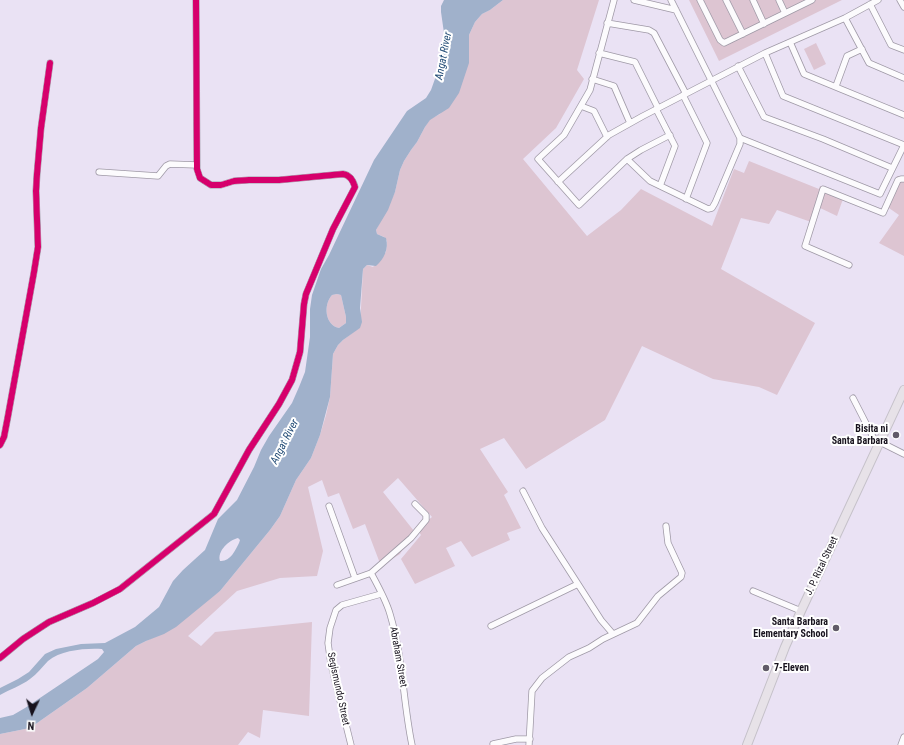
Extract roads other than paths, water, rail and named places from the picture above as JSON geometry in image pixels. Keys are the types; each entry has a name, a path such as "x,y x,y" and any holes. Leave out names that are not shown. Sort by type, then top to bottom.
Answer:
{"main road":[{"name":"J. P. Rizal Street","path":"747,745 785,647 904,390"}],"street":[{"path":"0,658 23,639 48,622 93,603 120,589 211,518 227,492 249,450 286,393 292,380 300,352 306,294 333,229 355,186 354,181 347,174 279,180 234,181 211,185 200,178 197,170 196,0"},
{"path":"614,0 590,90 564,135 538,159 579,205 627,159 670,135"},
{"path":"634,0 676,10"},
{"path":"627,159 650,181 708,209 712,208 740,144 740,138 671,0"},
{"path":"700,0 721,41 726,42 808,1"},
{"path":"726,0 743,34"},
{"path":"753,0 764,24"},
{"path":"779,0 785,13"},
{"path":"558,182 607,137 630,123 738,66 845,18 878,0"},
{"path":"900,0 904,7"},
{"path":"870,4 891,45 904,50"},
{"path":"845,18 869,63 904,78"},
{"path":"607,23 649,30 654,33 707,143 686,199"},
{"path":"790,42 804,74 904,115"},
{"path":"836,86 848,56 862,49"},
{"path":"599,53 635,62 670,135 675,146 660,186"},
{"path":"740,138 880,194 904,145 783,96 765,53"},
{"path":"0,446 4,437 36,259 38,226 36,191 40,128 50,63"},
{"path":"738,66 764,117 823,139 892,168"},
{"path":"592,79 614,86 630,123"},
{"path":"581,106 594,111 607,137"},
{"path":"99,172 158,176 166,166 170,164 197,165"},
{"path":"849,265 805,246 823,189 883,213 898,180 904,179"},
{"path":"853,398 873,437 879,442 904,454"},
{"path":"523,491 542,528 601,620 613,634"},
{"path":"337,585 371,572 411,538 426,520 426,515 415,504"},
{"path":"329,506 356,578"},
{"path":"493,744 516,739 529,742 532,691 542,678 569,657 636,623 658,596 680,577 682,573 668,543 666,526"},
{"name":"Abraham Street","path":"371,572 390,613 397,642 405,706 412,745"},
{"path":"491,626 578,584"},
{"path":"753,591 801,611"},
{"name":"Segismundo Street","path":"351,745 331,664 328,642 330,628 336,610 342,605 381,594"},
{"path":"901,745 904,737"}],"water":[{"name":"Angat River","path":"444,0 503,0 482,14 475,22 469,35 469,63 459,93 449,108 430,120 404,161 400,170 395,192 388,210 376,230 377,234 386,238 387,246 385,254 376,266 367,265 363,269 360,308 362,322 360,328 343,340 333,354 330,397 320,435 311,458 296,480 280,516 220,591 176,627 136,646 87,688 30,728 0,734 0,718 13,715 25,708 98,659 104,652 102,649 89,649 74,650 60,654 48,661 35,675 23,684 0,695 0,688 29,672 45,654 56,649 81,644 105,643 135,627 159,607 173,581 205,550 218,519 237,500 261,450 292,403 305,372 310,337 310,309 312,295 321,269 374,160 407,111 426,98 431,90 441,62 444,47 441,6","holes":["332,295 341,295 346,317 346,323 339,328 331,323 327,314 327,304 329,299","238,538 240,540 239,543 232,555 227,560 220,561 220,553 224,546"]}],"place":[{"name":"Bisita ni Santa Barbara","path":"896,435"},
{"name":"Santa Barbara Elementary School","path":"836,628"},
{"name":"7-Eleven","path":"766,668"}]}
